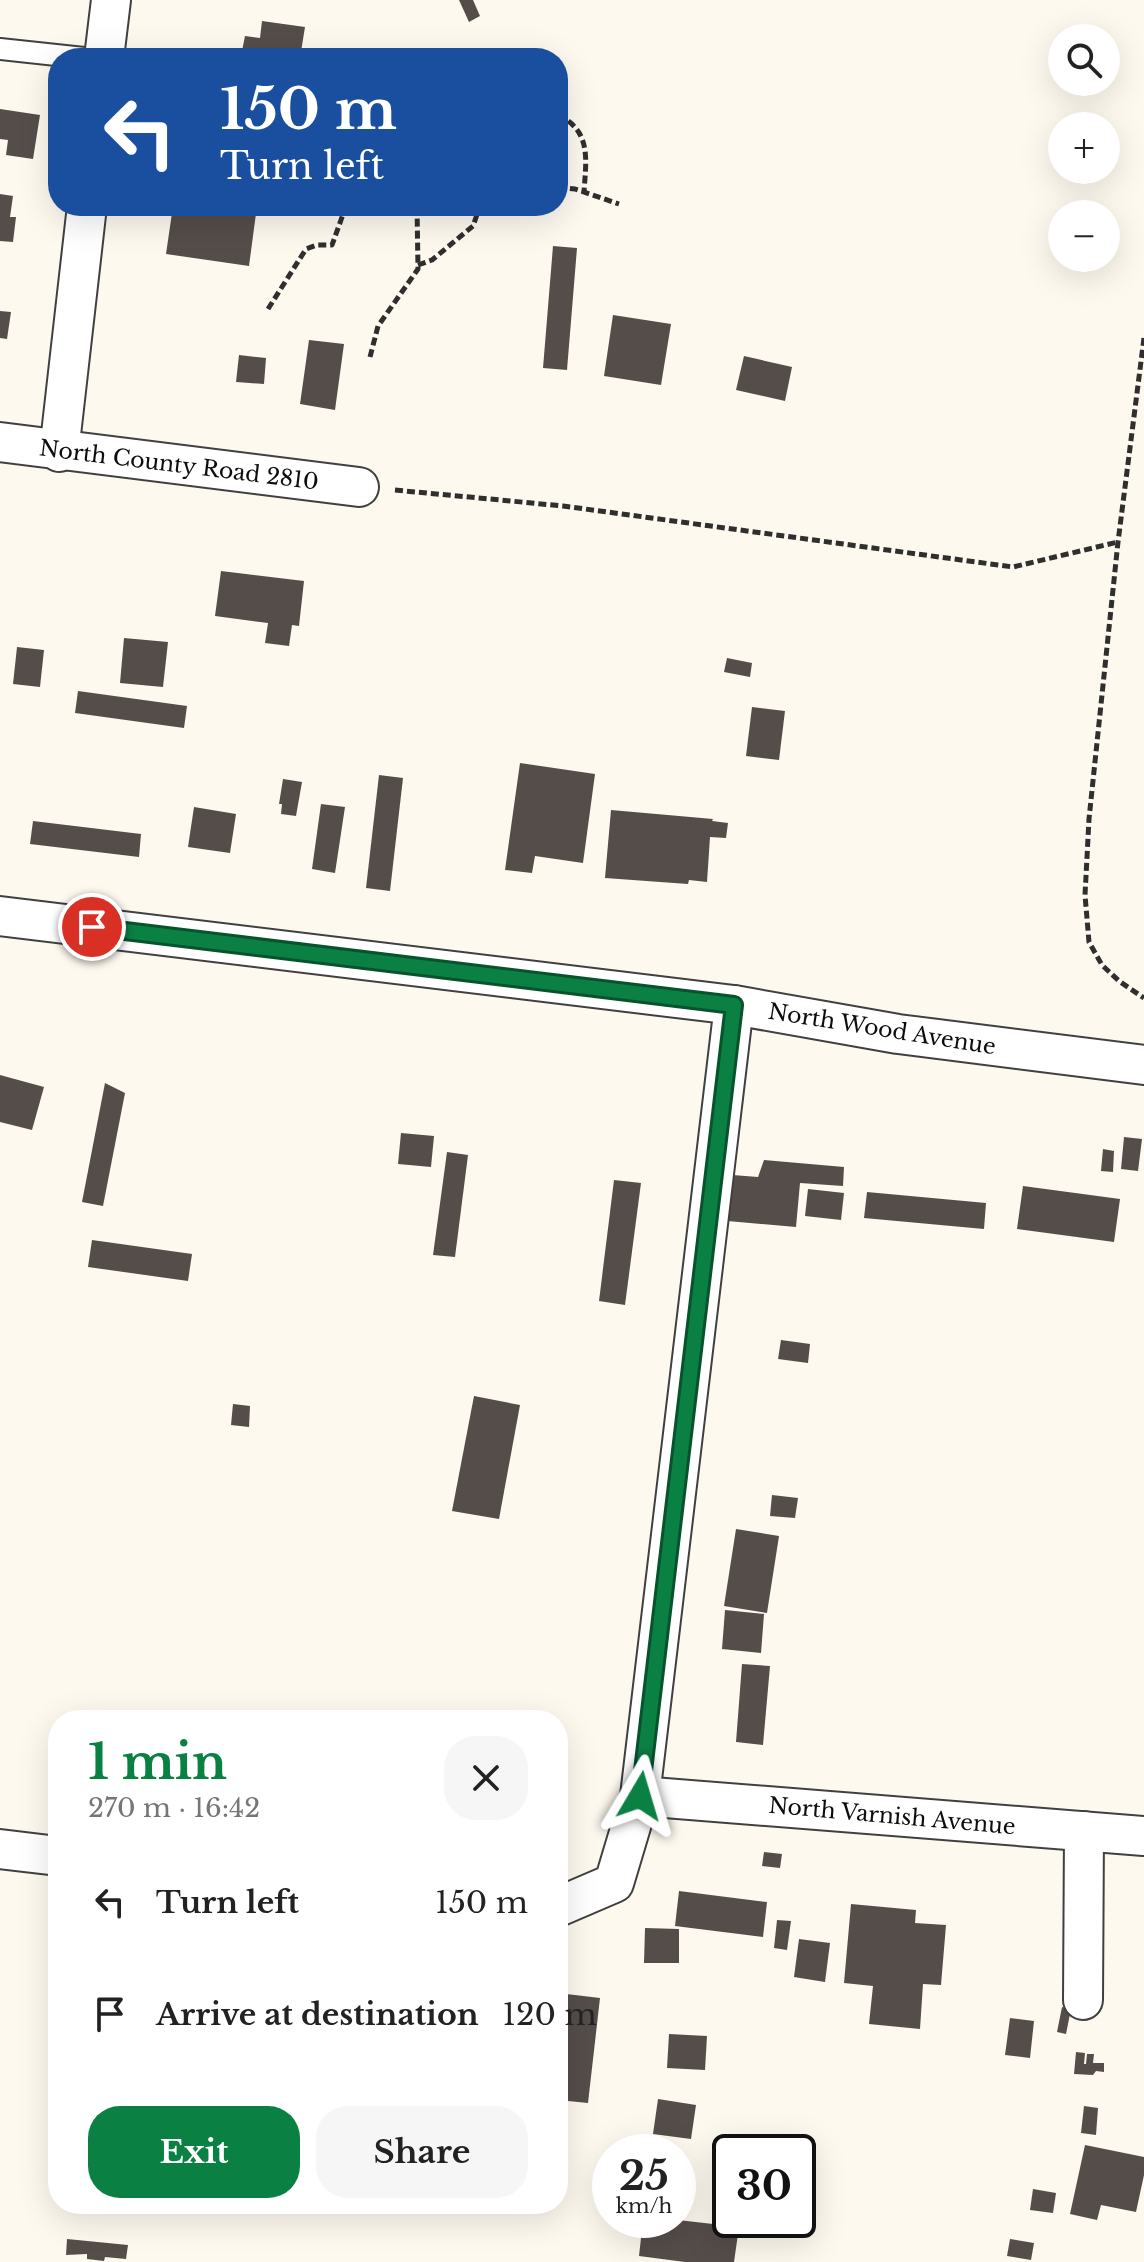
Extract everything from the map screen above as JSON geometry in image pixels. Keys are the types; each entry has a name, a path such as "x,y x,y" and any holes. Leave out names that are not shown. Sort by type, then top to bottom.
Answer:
{"street":[{"path":"105,48 111,0"},
{"path":"59,452 86,216"},
{"name":"North County Road 2810","path":"0,442 59,452 359,487"},
{"name":"North Wood Avenue","path":"0,916 734,1005 898,1034 1144,1065"},
{"path":"570,1902 614,1883 640,1796 734,1005"},
{"name":"North Varnish Avenue","path":"640,1796 1144,1836"},
{"path":"1083,2000 1084,1831"},
{"path":"0,1849 48,1855"}],"lane":[{"path":"0,49 48,54"}],"path":[{"path":"568,120 581,133 586,158 584,192"},
{"path":"568,189 619,204"},
{"path":"268,309 306,249 332,245 342,216"},
{"path":"370,357 378,326 418,269 417,216"},
{"path":"418,265 432,260 473,226 476,216"},
{"path":"1144,338 1118,542 1089,819 1085,895 1089,942 1102,965 1144,998"},
{"path":"359,487 563,506 1013,567 1118,542"}],"building":[{"path":"459,0 473,0 480,16 469,22"},
{"path":"262,21 305,27 302,48 243,48 245,36 260,38"},
{"path":"0,109 40,115 33,159 6,155 8,140 0,139"},
{"path":"0,194 13,196 10,217 16,217 13,242 0,241"},
{"path":"172,216 256,216 249,266 166,254"},
{"path":"553,246 577,248 567,370 543,368"},
{"path":"0,311 11,312 7,339 0,338"},
{"path":"613,315 671,324 661,385 604,376"},
{"path":"309,340 344,344 335,410 300,404"},
{"path":"239,355 266,358 264,384 236,382"},
{"path":"744,356 792,367 785,401 736,390"},
{"path":"221,571 304,581 299,626 292,625 289,646 265,643 268,623 215,616"},
{"path":"124,638 168,642 163,687 120,683"},
{"path":"17,647 44,650 40,687 13,684"},
{"path":"727,658 752,663 750,677 724,672"},
{"path":"78,691 187,706 184,728 75,713"},
{"path":"752,707 785,711 779,760 746,756"},
{"path":"520,763 595,774 583,863 535,856 532,873 505,870"},
{"path":"379,775 403,778 390,891 366,888"},
{"path":"283,779 302,782 296,816 281,814 282,804 279,804"},
{"path":"321,804 345,807 335,873 312,869"},
{"path":"194,807 236,814 230,853 188,847"},
{"path":"611,810 728,823 726,838 710,837 707,882 689,880 688,884 605,878"},
{"path":"33,821 141,834 139,857 30,844"},
{"path":"0,1075 44,1087 32,1130 0,1122"},
{"path":"105,1083 125,1093 103,1206 82,1202"},
{"path":"401,1133 434,1136 431,1167 398,1164"},
{"path":"1124,1137 1142,1139 1138,1171 1121,1169"},
{"path":"1103,1149 1114,1151 1113,1172 1101,1171"},
{"path":"447,1152 468,1155 455,1257 433,1255"},
{"path":"764,1160 844,1167 843,1186 800,1183 796,1227 716,1220 720,1174 758,1177"},
{"path":"614,1180 641,1183 625,1305 599,1301"},
{"path":"1023,1186 1120,1199 1114,1242 1017,1229"},
{"path":"808,1189 844,1193 841,1220 805,1216"},
{"path":"867,1192 986,1203 984,1229 864,1218"},
{"path":"92,1240 192,1254 188,1281 88,1267"},
{"path":"781,1340 810,1344 808,1363 778,1359"},
{"path":"474,1396 520,1405 499,1519 452,1511"},
{"path":"233,1404 250,1406 249,1427 231,1425"},
{"path":"772,1495 798,1498 795,1518 770,1516"},
{"path":"736,1529 779,1536 767,1613 724,1606"},
{"path":"725,1610 764,1614 761,1653 722,1649"},
{"path":"742,1664 770,1666 763,1745 736,1742"},
{"path":"764,1852 782,1854 780,1868 762,1866"},
{"path":"679,1891 767,1902 763,1937 675,1926"},
{"path":"851,1904 916,1910 915,1923 946,1925 941,1985 923,1984 920,2029 869,2024 873,1986 844,1983"},
{"path":"777,1920 791,1921 787,1950 774,1948"},
{"path":"645,1928 679,1929 679,1963 644,1963"},
{"path":"799,1939 830,1943 825,1982 794,1977"},
{"path":"568,1994 600,1998 588,2103 568,2101"},
{"path":"1062,2007 1071,2009 1066,2034 1057,2032"},
{"path":"1010,2018 1034,2021 1030,2058 1005,2055"},
{"path":"669,2034 707,2036 705,2070 667,2068"},
{"path":"1076,2052 1085,2053 1084,2064 1087,2054 1094,2054 1093,2063 1104,2063 1104,2072 1074,2074"},
{"path":"658,2099 696,2105 692,2134 653,2134"},
{"path":"1084,2106 1098,2108 1096,2135 1081,2133"},
{"path":"1085,2145 1144,2157 1144,2175 1136,2212 1101,2205 1097,2220 1070,2214"},
{"path":"1033,2189 1056,2193 1053,2213 1030,2210"},
{"path":"696,2222 712,2224 712,2238 737,2238 734,2262 685,2262 639,2256 641,2238 696,2238"},
{"path":"67,2239 128,2245 126,2259 105,2257 104,2261 87,2259 87,2254 66,2255"},
{"path":"1010,2239 1034,2243 1031,2260 1007,2256"}],"route":[{"path":"92,927 734,1005 640,1796"}]}
